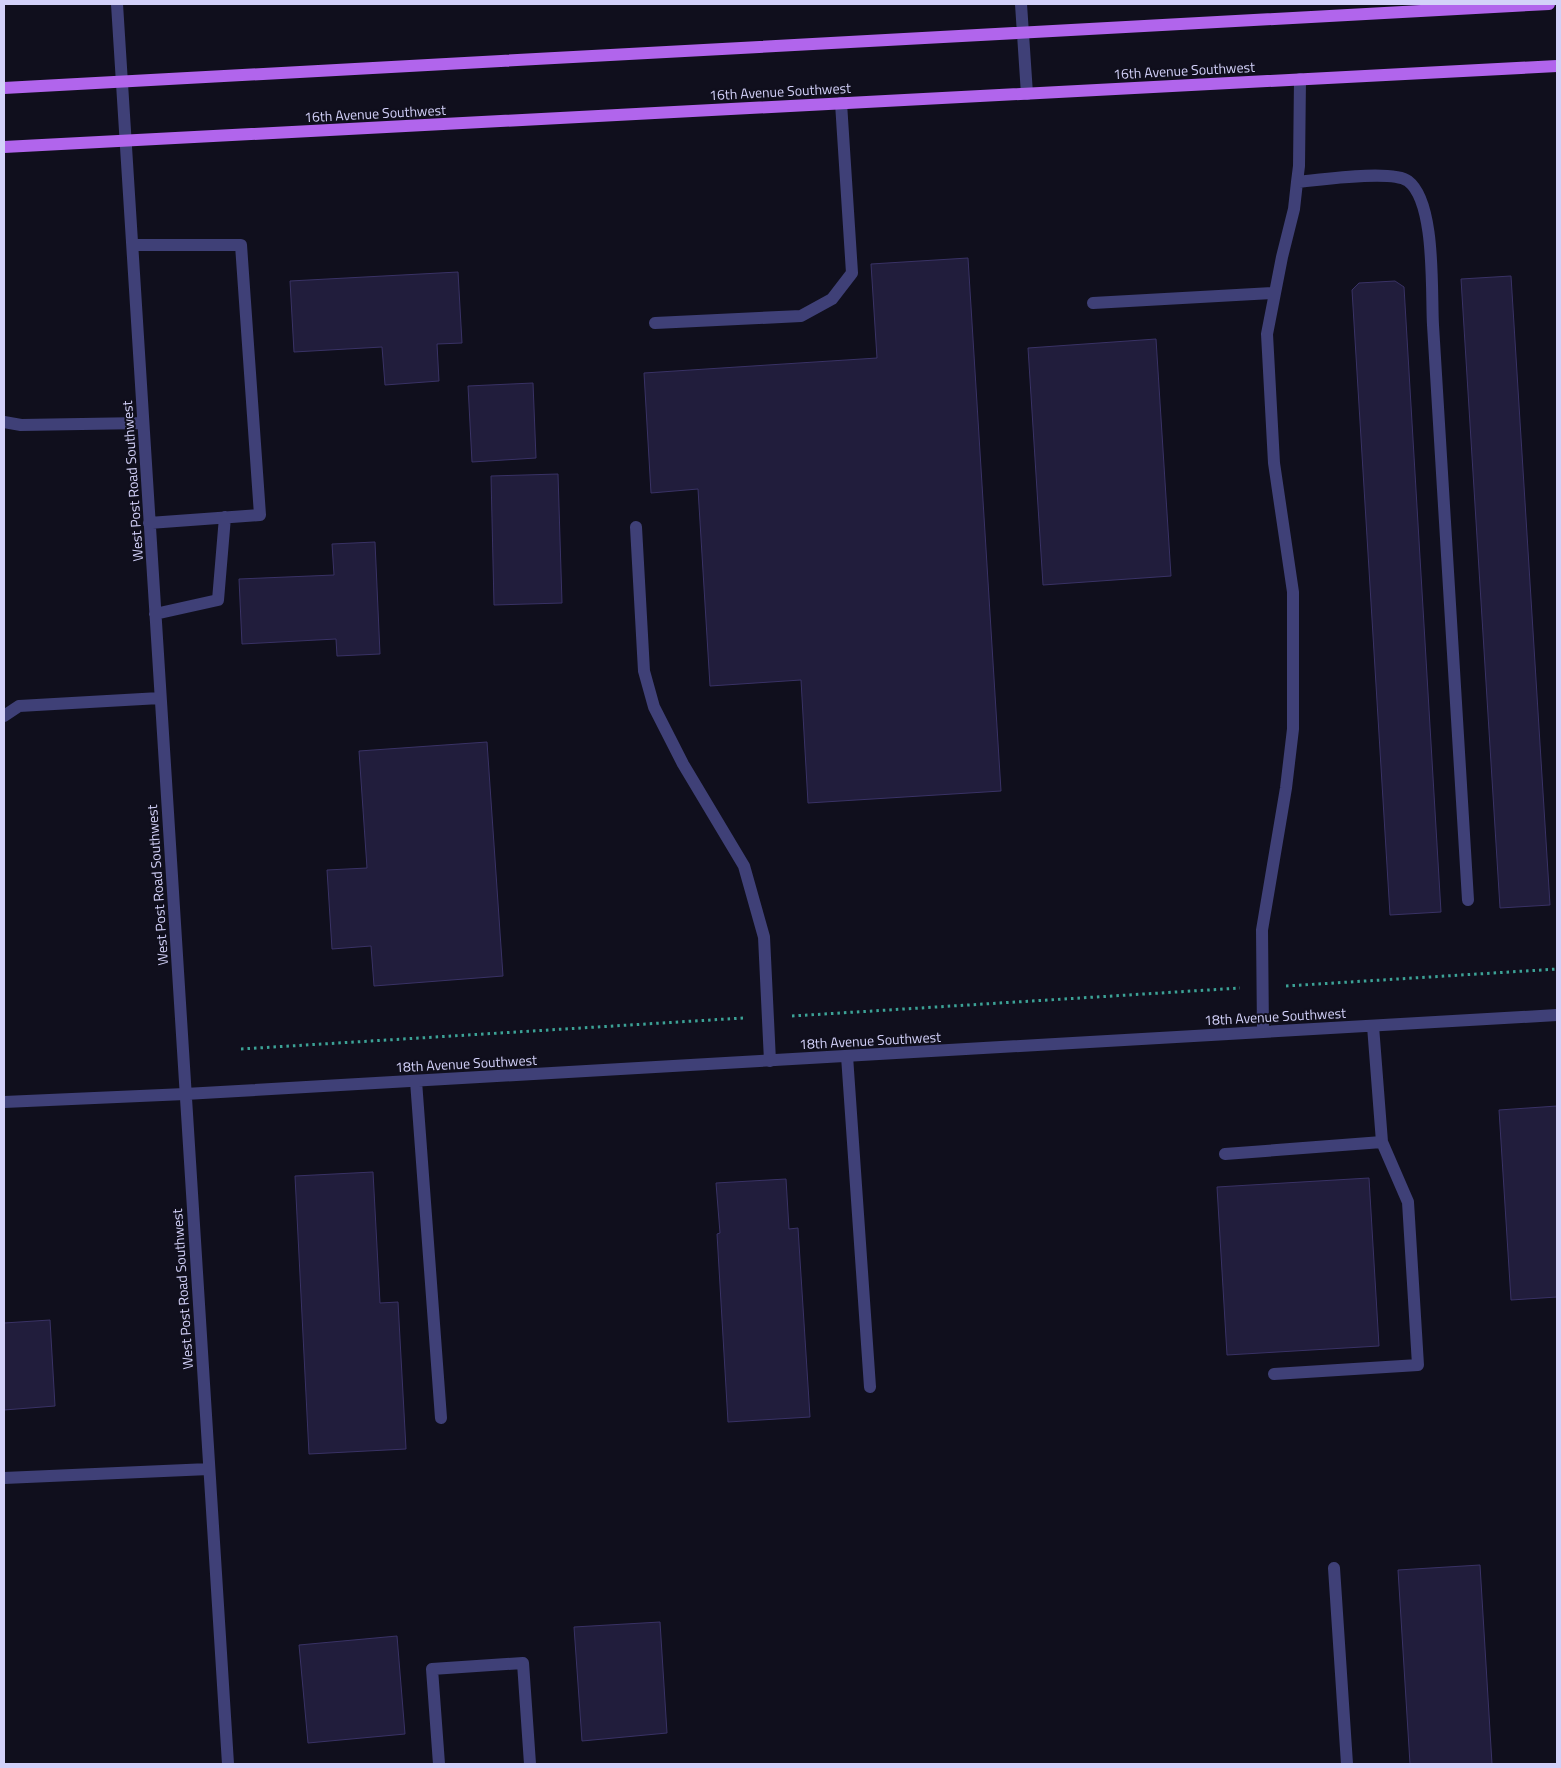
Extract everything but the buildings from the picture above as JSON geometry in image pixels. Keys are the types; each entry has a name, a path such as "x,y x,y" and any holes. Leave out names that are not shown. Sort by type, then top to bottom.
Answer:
{"main road":[{"path":"4,88 1549,4"},
{"name":"16th Avenue Southwest","path":"4,147 1557,66"}],"street":[{"name":"West Post Road Southwest","path":"117,4 228,1764"},
{"path":"1021,4 1027,94"},
{"path":"1263,1032 1262,930 1286,788 1293,729 1293,592 1274,463 1267,334 1274,293 1294,209 1299,166 1300,79"},
{"path":"655,323 801,316 832,299 852,273 841,103"},
{"path":"1297,182 1384,175 1407,180 1421,197 1426,215 1429,237 1432,325 1468,900"},
{"path":"132,246 241,245 260,515 149,523"},
{"path":"1093,302 1274,293"},
{"path":"4,422 21,425 143,423"},
{"path":"155,614 218,600 225,517"},
{"path":"636,527 644,671 654,706 683,764 744,866 764,936 770,1061"},
{"path":"4,716 19,706 160,698"},
{"name":"18th Avenue Southwest","path":"4,1102 185,1094 1557,1015"},
{"path":"1274,1374 1418,1365 1408,1202 1382,1142 1372,1026"},
{"path":"847,1056 870,1387"},
{"path":"416,1081 441,1418"},
{"path":"1225,1154 1382,1142"},
{"path":"4,1478 209,1469"},
{"path":"1334,1568 1347,1764"},
{"path":"439,1764 432,1668 523,1663 530,1764"}],"path":[{"path":"241,1049 1557,969"}]}
